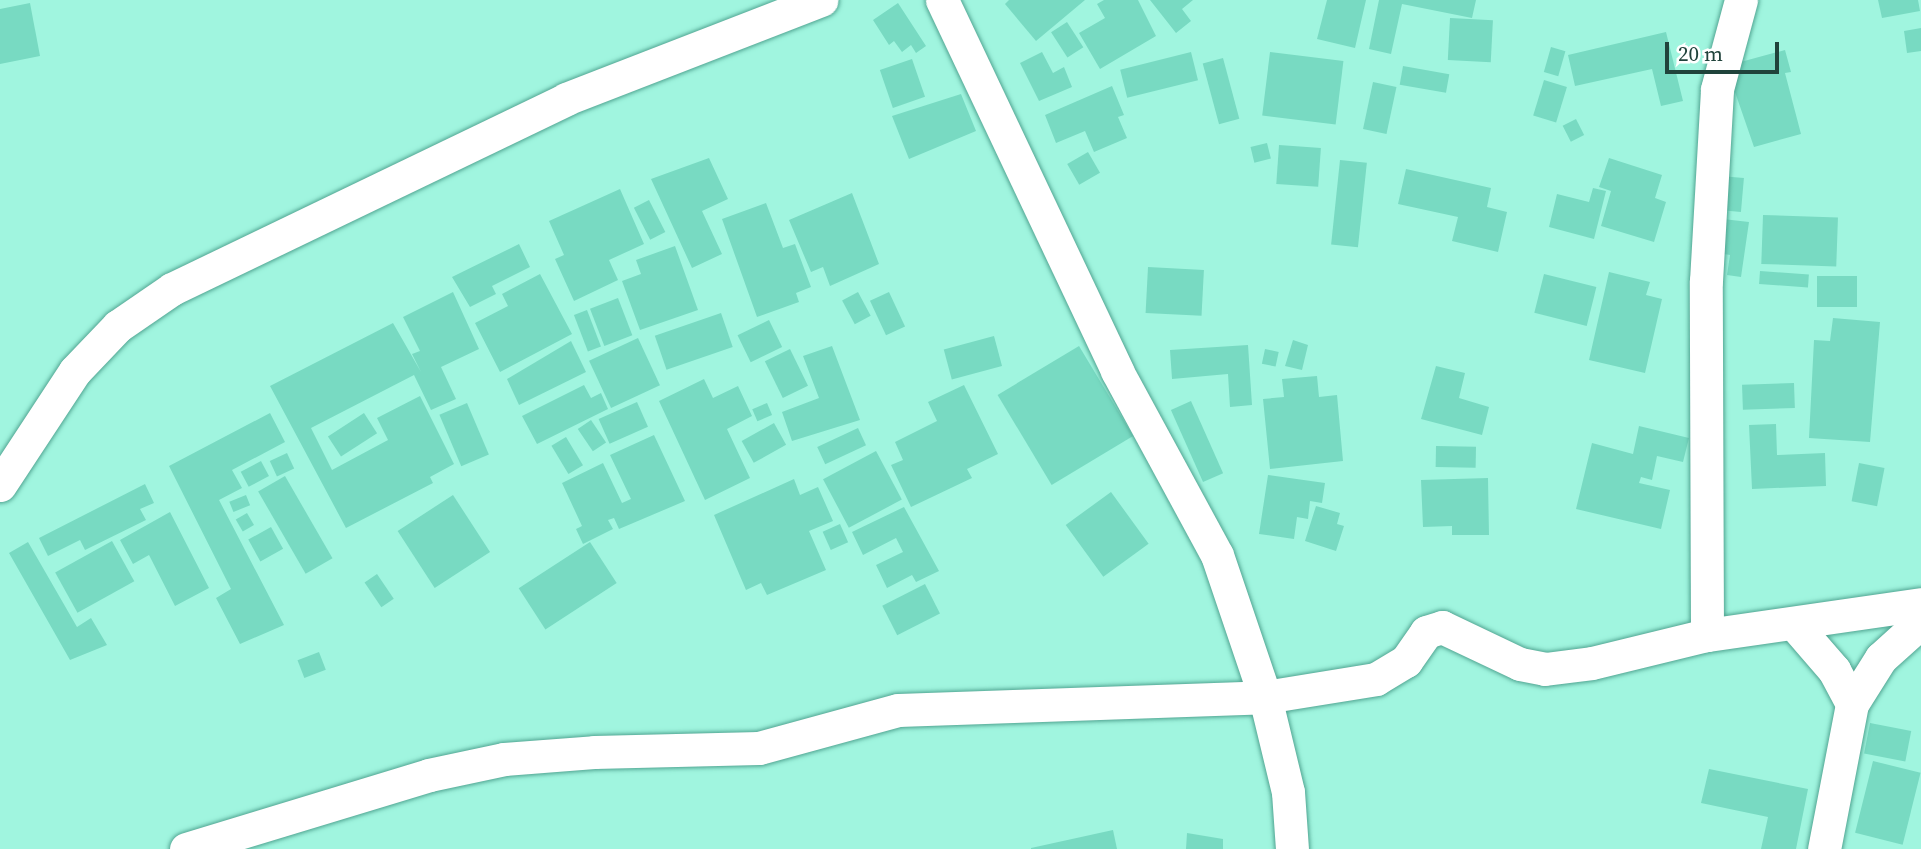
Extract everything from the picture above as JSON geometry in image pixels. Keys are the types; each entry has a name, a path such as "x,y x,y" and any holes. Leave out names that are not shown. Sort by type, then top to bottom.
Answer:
{"street":[{"path":"0,485 75,371 118,326 172,289 566,99 821,0"},
{"path":"942,0 1117,371 1217,555 1265,697 1288,792 1292,849"},
{"path":"1707,635 1706,281 1717,89 1741,0"},
{"path":"186,849 429,775 504,759 759,748 898,710 1265,697 1376,679 1405,660 1426,632 1442,626 1520,663 1545,669 1592,663 1707,635 1795,625 1921,604"},
{"path":"1824,849 1853,704 1881,659 1921,622"},
{"path":"1795,625 1834,670 1853,704"}],"building":[{"path":"1009,0 1085,0 1036,41 1005,4"},
{"path":"1104,0 1138,0 1156,36 1100,69 1079,33 1105,18 1097,4"},
{"path":"1150,0 1193,0 1182,9 1191,21 1176,33"},
{"path":"1327,0 1366,0 1355,48 1317,39"},
{"path":"1379,0 1476,0 1472,18 1402,4 1391,54 1369,49"},
{"path":"1878,0 1918,0 1920,11 1882,18"},
{"path":"30,3 40,56 0,64 0,9"},
{"path":"898,3 926,46 916,53 911,45 902,52 894,41 889,45 873,20"},
{"path":"1450,18 1493,20 1491,62 1448,60"},
{"path":"1067,22 1083,47 1067,58 1051,32"},
{"path":"1921,28 1921,51 1907,53 1904,31"},
{"path":"1666,32 1683,101 1661,106 1652,69 1575,86 1568,55"},
{"path":"1551,47 1565,51 1558,76 1544,72"},
{"path":"1785,50 1791,72 1785,73 1801,134 1754,147 1726,66"},
{"path":"1042,52 1053,73 1064,67 1072,87 1039,101 1020,63"},
{"path":"1191,52 1198,80 1127,98 1120,70"},
{"path":"1270,52 1343,61 1336,125 1262,116"},
{"path":"1223,58 1239,119 1219,124 1203,63"},
{"path":"912,59 925,97 893,108 880,70"},
{"path":"1403,66 1449,74 1446,93 1400,85"},
{"path":"1544,80 1567,87 1556,122 1533,115"},
{"path":"1373,82 1396,87 1386,134 1363,129"},
{"path":"1112,86 1124,115 1118,117 1127,138 1094,152 1085,131 1056,143 1045,115"},
{"path":"961,94 976,131 909,159 892,116"},
{"path":"1576,119 1584,135 1571,142 1563,126"},
{"path":"1267,143 1271,159 1254,163 1251,147"},
{"path":"1279,145 1321,148 1318,187 1276,184"},
{"path":"1088,152 1100,173 1079,185 1067,164"},
{"path":"709,158 728,199 702,211 722,254 692,268 651,179"},
{"path":"1609,158 1662,175 1655,198 1666,202 1654,242 1601,226 1611,191 1599,187"},
{"path":"1340,160 1367,163 1358,247 1331,245"},
{"path":"1406,169 1491,188 1487,207 1507,212 1498,252 1452,241 1458,217 1398,204"},
{"path":"1720,176 1744,178 1741,212 1717,210"},
{"path":"1593,188 1606,191 1594,239 1549,227 1557,194 1589,202"},
{"path":"620,189 644,244 609,260 618,280 574,301 555,259 564,255 549,221"},
{"path":"852,193 879,264 830,286 823,267 811,272 789,220"},
{"path":"649,200 665,232 650,240 634,208"},
{"path":"766,203 783,248 795,244 811,287 796,293 799,302 757,317 722,219"},
{"path":"1763,215 1838,218 1836,267 1761,264"},
{"path":"1723,219 1749,222 1741,277 1727,275 1730,255 1718,253"},
{"path":"519,244 530,267 492,286 496,294 470,307 452,277"},
{"path":"675,246 698,310 640,330 622,281 641,274 636,260"},
{"path":"1148,267 1204,270 1202,316 1146,313"},
{"path":"1760,271 1809,274 1808,287 1759,284"},
{"path":"1609,272 1650,282 1646,295 1662,299 1645,373 1589,360"},
{"path":"540,274 572,334 500,372 475,323 508,306 502,294"},
{"path":"1544,274 1596,287 1587,326 1534,313"},
{"path":"1817,276 1857,276 1857,307 1817,307"},
{"path":"453,292 479,349 441,367 456,399 431,410 414,375 311,428 332,470 388,440 377,418 420,396 454,464 430,477 433,483 346,528 270,386 393,323 421,372 412,354 420,351 403,317"},
{"path":"858,292 871,316 855,324 842,300"},
{"path":"889,292 905,326 886,335 870,301"},
{"path":"618,298 632,335 604,346 590,309"},
{"path":"587,310 601,346 588,351 574,315"},
{"path":"721,313 733,347 667,370 655,336"},
{"path":"1833,318 1880,322 1870,442 1809,438 1814,340 1830,341"},
{"path":"769,320 782,347 751,362 738,335"},
{"path":"994,336 1002,366 952,379 944,349"},
{"path":"638,338 660,385 611,408 589,361"},
{"path":"1293,340 1308,345 1302,370 1285,366"},
{"path":"571,341 586,372 519,405 507,379"},
{"path":"1248,345 1252,405 1230,407 1228,374 1172,379 1170,350"},
{"path":"832,346 860,420 792,441 782,412 819,398 803,356"},
{"path":"1079,346 1133,436 1052,485 998,395"},
{"path":"790,349 808,386 783,398 765,361"},
{"path":"1265,349 1279,352 1276,367 1262,364"},
{"path":"1436,366 1465,373 1459,398 1489,407 1482,435 1421,419"},
{"path":"1317,376 1319,397 1337,395 1343,461 1270,469 1263,399 1284,397 1282,379"},
{"path":"704,379 713,398 738,386 752,416 727,429 750,478 705,500 659,401"},
{"path":"1794,383 1795,408 1743,410 1742,385"},
{"path":"584,385 591,398 601,393 608,409 537,444 522,416"},
{"path":"964,385 998,454 967,469 972,478 911,507 891,465 903,460 895,442 937,421 928,402"},
{"path":"1191,401 1223,473 1203,482 1171,410"},
{"path":"637,402 648,427 610,444 599,419"},
{"path":"467,403 489,455 461,466 439,415"},
{"path":"767,403 772,415 757,421 752,409"},
{"path":"270,413 285,442 232,470 242,488 219,500 284,625 240,644 216,598 231,589 169,466"},
{"path":"364,413 377,433 341,457 328,436"},
{"path":"591,420 606,442 593,451 578,429"},
{"path":"774,423 786,445 754,463 742,441"},
{"path":"1776,424 1777,455 1825,453 1826,486 1752,489 1749,425"},
{"path":"1639,426 1689,438 1683,462 1657,456 1652,480 1641,477 1639,483 1670,490 1661,529 1576,509 1592,443 1633,454"},
{"path":"858,428 866,445 825,464 817,447"},
{"path":"654,435 685,501 619,529 614,518 608,520 613,529 583,544 576,529 582,526 562,483 603,463 622,503 631,499 610,455"},
{"path":"566,437 583,465 568,474 551,446"},
{"path":"1436,446 1476,447 1476,468 1436,467"},
{"path":"876,451 902,500 849,528 823,479"},
{"path":"287,453 294,468 277,476 270,461"},
{"path":"261,461 269,476 249,487 241,472"},
{"path":"1859,463 1885,468 1877,506 1852,501"},
{"path":"1268,475 1325,483 1322,503 1310,501 1308,519 1297,517 1294,539 1259,534"},
{"path":"285,476 332,558 306,574 258,492"},
{"path":"1488,478 1489,535 1452,535 1452,526 1423,527 1421,480"},
{"path":"794,479 800,495 818,487 833,521 809,531 826,570 767,595 761,583 746,590 714,515"},
{"path":"145,484 154,503 140,509 146,520 85,550 80,540 48,556 39,538"},
{"path":"1111,492 1149,544 1103,577 1066,525"},
{"path":"246,495 250,505 233,512 229,502"},
{"path":"453,495 490,552 435,588 398,531"},
{"path":"1316,506 1340,513 1337,524 1344,526 1336,551 1305,541"},
{"path":"904,507 939,571 916,582 912,575 887,588 876,565 903,552 896,538 863,555 852,532"},
{"path":"170,512 209,588 175,606 149,555 133,564 120,540"},
{"path":"247,513 254,525 243,532 236,520"},
{"path":"840,524 848,542 831,550 823,532"},
{"path":"271,527 283,549 260,561 248,540"},
{"path":"112,541 134,581 77,613 55,573"},
{"path":"28,542 77,627 91,618 107,645 70,660 9,553"},
{"path":"590,542 617,583 545,629 519,588"},
{"path":"377,574 394,599 381,607 365,582"},
{"path":"925,584 940,613 897,635 882,606"},
{"path":"319,652 326,670 304,678 298,660"},
{"path":"1870,723 1911,731 1905,761 1864,753"},
{"path":"1873,761 1921,773 1903,845 1855,833"},
{"path":"1709,769 1808,789 1796,849 1761,849 1768,817 1701,803"},
{"path":"1113,830 1117,849 1031,849 1031,848"},
{"path":"1187,833 1223,839 1223,849 1186,849"}]}
